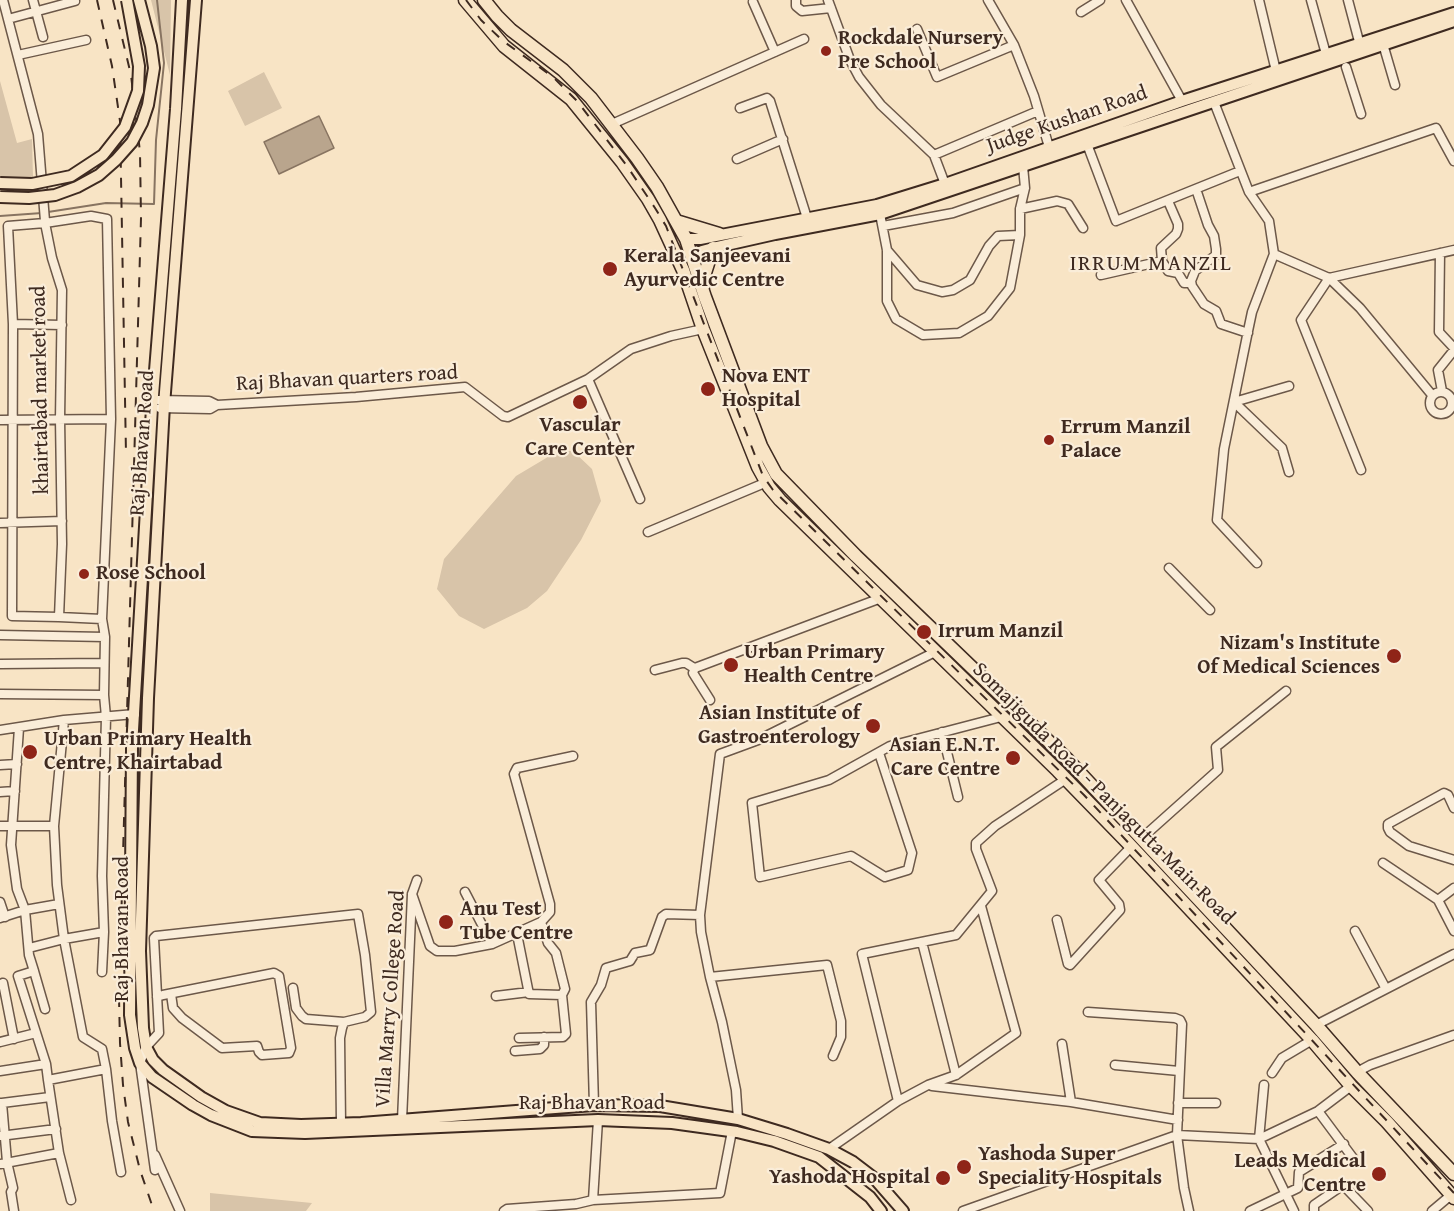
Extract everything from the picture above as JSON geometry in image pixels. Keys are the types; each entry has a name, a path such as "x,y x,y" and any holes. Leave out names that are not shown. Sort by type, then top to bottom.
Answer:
{"highway":[{"name":"Somajiguda Road - Panjagutta Main Road","path":"465,0 504,46 571,99 622,162 660,220 682,270 750,449 767,482 780,500 1066,779 1128,843 1351,1086 1387,1122 1452,1196"},
{"name":"Somajiguda Road - Panjagutta Main Road","path":"484,0 512,30 563,70 591,98 657,187 686,239 703,253 702,289 769,463 776,474 963,660 1053,744 1454,1174"},
{"path":"581,112 591,98"},
{"path":"676,221 719,234"},
{"path":"702,289 705,273 703,253"},
{"path":"802,522 814,513"},
{"path":"1128,843 1138,833"}],"main road":[{"path":"0,183 32,184 71,176 103,155 125,127 138,91 139,66 127,0"},
{"path":"0,197 29,198 55,195 77,187 99,175 132,142 148,105 153,68 151,46 139,0"},
{"name":"Raj Bhavan Road","path":"182,0 158,404 140,951 142,1020 146,1047 153,1060 163,1070 201,1097 226,1111 260,1123 301,1125 402,1120 594,1105 660,1106 738,1119 830,1149 854,1162 874,1178 903,1211"},
{"name":"Raj Bhavan Road","path":"196,0 137,654 132,771 130,1015 133,1040 140,1063 157,1081 193,1105 252,1131 304,1133 598,1120 672,1123 732,1131 774,1141 819,1157 870,1197 881,1211"},
{"name":"Judge Kushan Road","path":"703,253 776,234 880,214 1214,102 1454,13"},
{"name":"Judge Kushan Road","path":"686,239 700,239 877,205 1326,54 1383,44 1454,21"},
{"path":"700,239 698,247 703,253"}],"street":[{"name":"khairtabad market road","path":"3,0 38,134 45,222 52,258 62,290 60,617"},
{"path":"33,0 43,37"},
{"path":"796,0 796,6 802,11 829,4 850,60 859,77 880,105 934,155 945,184"},
{"path":"988,0 1014,45 1034,96 1049,147"},
{"path":"1081,12 1100,0"},
{"path":"1126,0 1182,101"},
{"path":"1259,0 1276,70"},
{"path":"1311,0 1326,54"},
{"path":"1348,0 1361,47"},
{"path":"8,19 75,1"},
{"path":"753,2 775,52"},
{"path":"917,29 937,77 1014,45"},
{"path":"612,124 804,39"},
{"path":"18,55 86,40"},
{"path":"1383,44 1395,86"},
{"path":"1346,66 1361,114"},
{"path":"740,108 767,98 770,101 807,218"},
{"path":"1214,102 1249,192 1269,221 1274,254 1252,312 1224,449 1216,520 1257,563"},
{"path":"934,155 1038,111"},
{"path":"1249,192 1436,128 1454,161"},
{"path":"737,159 783,139"},
{"path":"1087,144 1116,221 1240,171"},
{"path":"880,214 887,250 887,301 896,319 923,335 960,333 988,316 1010,288 1020,235 1020,209 1025,188 1023,166"},
{"path":"883,226 953,213 1025,188"},
{"path":"1191,283 1195,271 1216,255 1214,236 1196,189"},
{"path":"1020,209 1057,201 1068,204 1083,228"},
{"path":"1168,201 1178,229 1176,234 1161,248 1162,261 1168,271 1178,273 1184,283 1191,283"},
{"path":"102,619 12,616 13,324 4,226 91,216 107,219 111,419 102,619 105,638 106,717 102,972"},
{"path":"887,250 917,285 942,292 953,290 970,280 989,246 998,236 1020,235"},
{"path":"1361,470 1301,320 1329,278 1454,250"},
{"path":"1440,253 1439,332 1454,349 1438,370 1442,392"},
{"path":"1274,254 1329,278 1360,308 1432,395"},
{"path":"1101,275 1162,261"},
{"path":"1191,283 1204,304 1216,311 1221,324 1248,333"},
{"path":"13,324 62,325"},
{"name":"Raj Bhavan quarters road","path":"158,404 209,401 217,405 356,397 465,387 503,416 508,417 588,379 632,349 671,336 703,329"},
{"path":"588,379 640,499"},
{"path":"1234,402 1289,386"},
{"path":"1442,392 1448,394 1452,400 1452,408 1446,413 1438,414 1432,411 1429,404 1432,395 1442,392"},
{"path":"1234,402 1282,448 1289,472"},
{"path":"0,420 111,419"},
{"path":"648,532 767,482"},
{"path":"0,523 62,521"},
{"path":"1169,568 1210,610"},
{"path":"694,668 881,598"},
{"path":"0,635 105,638"},
{"path":"738,1119 736,1090 710,977 700,915 720,754 759,740 935,652"},
{"path":"0,664 104,663"},
{"path":"655,670 682,663 694,668"},
{"path":"694,668 693,673 710,700"},
{"path":"1138,833 1218,770 1216,747 1286,691"},
{"path":"0,694 104,695"},
{"path":"0,730 64,720 135,714"},
{"path":"879,753 912,853 908,870 885,877 851,856 760,877 752,803 829,780 890,746 1001,717"},
{"path":"64,720 54,826 59,904 83,1037 102,1049 121,1172"},
{"path":"19,728 11,845 17,889 25,910 29,948 45,1009"},
{"path":"942,732 958,797"},
{"path":"412,894 430,946 437,951 454,951 492,944 542,922 550,912 550,904 514,774 517,768 573,756"},
{"path":"0,765 17,764"},
{"path":"898,1101 862,954 956,935 992,891 976,849 976,843 994,826 1066,779"},
{"path":"0,792 15,791"},
{"path":"1454,808 1450,798 1444,793 1388,824 1390,832 1409,846 1454,860"},
{"path":"0,826 54,826"},
{"path":"1057,920 1070,965 1120,910 1119,904 1098,880 1128,843"},
{"path":"1383,863 1438,900 1454,931"},
{"name":"Villa Marry College Road","path":"402,1120 412,894 417,880"},
{"path":"1438,900 1454,888"},
{"path":"465,892 492,944"},
{"path":"0,902 3,918 25,910 59,904"},
{"path":"830,1149 898,1101 928,1085 956,1075 1016,1033 981,906"},
{"path":"154,1170 140,1063 146,1047 159,1033 153,938 358,914 371,1012 365,1017 344,1022 306,1019 296,1008 293,988"},
{"path":"594,1105 591,1002 601,985 606,968 630,961 635,953 650,950 663,915 700,915"},
{"path":"519,1038 563,1037 566,1034 562,995 565,989 556,953 548,943 542,922"},
{"path":"1355,931 1386,989"},
{"path":"29,948 104,932"},
{"path":"517,934 530,995 562,995"},
{"path":"922,942 956,1075"},
{"path":"1316,1025 1454,954"},
{"path":"710,977 827,965 841,1021 841,1037 833,1056"},
{"path":"34,971 18,976 46,1064 59,1153 71,1200"},
{"path":"157,997 171,994 274,973 279,976 291,1048 289,1053 262,1055 258,1052 257,1046 222,1048 182,1018 174,1008 171,994"},
{"path":"3,983 3,995 14,1039"},
{"path":"496,996 529,992"},
{"path":"1088,1012 1180,1020 1182,1024 1177,1135 1189,1211"},
{"path":"341,1123 340,1038 344,1022"},
{"path":"0,1042 36,1033"},
{"path":"1357,1072 1370,1065 1454,1035"},
{"path":"514,1051 540,1049 544,1045 544,1037"},
{"path":"1272,1073 1282,1058 1311,1040"},
{"path":"1062,1044 1071,1102"},
{"path":"0,1071 46,1064"},
{"path":"1115,1065 1179,1071"},
{"path":"48,1080 106,1069"},
{"path":"928,1085 1071,1102 1178,1119"},
{"path":"1264,1085 1259,1139 1294,1211"},
{"path":"963,1211 1177,1135 1259,1139 1318,1111 1351,1086"},
{"path":"14,1211 11,1192 13,1188 3,1163 1,1103 50,1097"},
{"path":"1178,1103 1216,1103"},
{"path":"1318,1111 1353,1158"},
{"path":"593,1200 598,1120"},
{"path":"3,1136 56,1129"},
{"path":"504,1211 593,1200 720,1193 732,1131"},
{"path":"1250,1211 1298,1188 1299,1172 1344,1144"},
{"path":"152,1146 180,1211"},
{"path":"3,1163 59,1153"},
{"path":"1314,1211 1314,1205 1343,1185 1368,1211"},
{"path":"1432,1211 1452,1196"}],"shaded area":[{"path":"151,0 171,0 170,75"},
{"path":"264,72 282,108 245,126 228,91"},
{"path":"0,81 17,143 32,139 33,178 0,179"},
{"path":"319,116 334,148 279,174 264,142"},
{"path":"558,451 573,451 592,469 601,501 581,540 547,591 527,608 484,629 459,616 437,589 444,559 516,476"},
{"path":"210,1193 312,1203 306,1211 210,1211"}],"waterway":[{"path":"48,212 106,203 154,204 156,140 164,63 157,0"},
{"path":"0,216 42,213"}],"railway":[{"path":"97,0 112,66 120,121 126,454"},
{"path":"113,0 131,75 140,152 141,218 119,997 120,1043 128,1122 140,1170 154,1211"},
{"path":"466,0 481,20 503,41 553,77 577,101 627,166 655,208 666,226 763,476 773,490 1084,795 1454,1193"}],"place":[{"name":"Rockdale Nursery Pre School","path":"826,51"},
{"name":"Kerala Sanjeevani Ayurvedic Centre","path":"610,269"},
{"name":"Nova ENT Hospital","path":"708,389"},
{"name":"Vascular Care Center","path":"580,402"},
{"name":"Errum Manzil Palace","path":"1049,440"},
{"name":"Rose School","path":"84,574"},
{"name":"Irrum Manzil","path":"924,632"},
{"name":"Nizam's Institute Of Medical Sciences","path":"1394,656"},
{"name":"Urban Primary Health Centre","path":"731,665"},
{"name":"Asian Institute of Gastroenterology","path":"873,726"},
{"name":"Urban Primary Health Centre, Khairtabad","path":"30,752"},
{"name":"Asian E.N.T. Care Centre","path":"1013,758"},
{"name":"Anu Test Tube Centre","path":"446,922"},
{"name":"Yashoda Super Speciality Hospitals","path":"964,1167"},
{"name":"Leads Medical Centre","path":"1379,1174"},
{"name":"Yashoda Hospital","path":"943,1178"}],"district":[{"name":"IRRUM MANZIL","path":"1151,264"}]}
